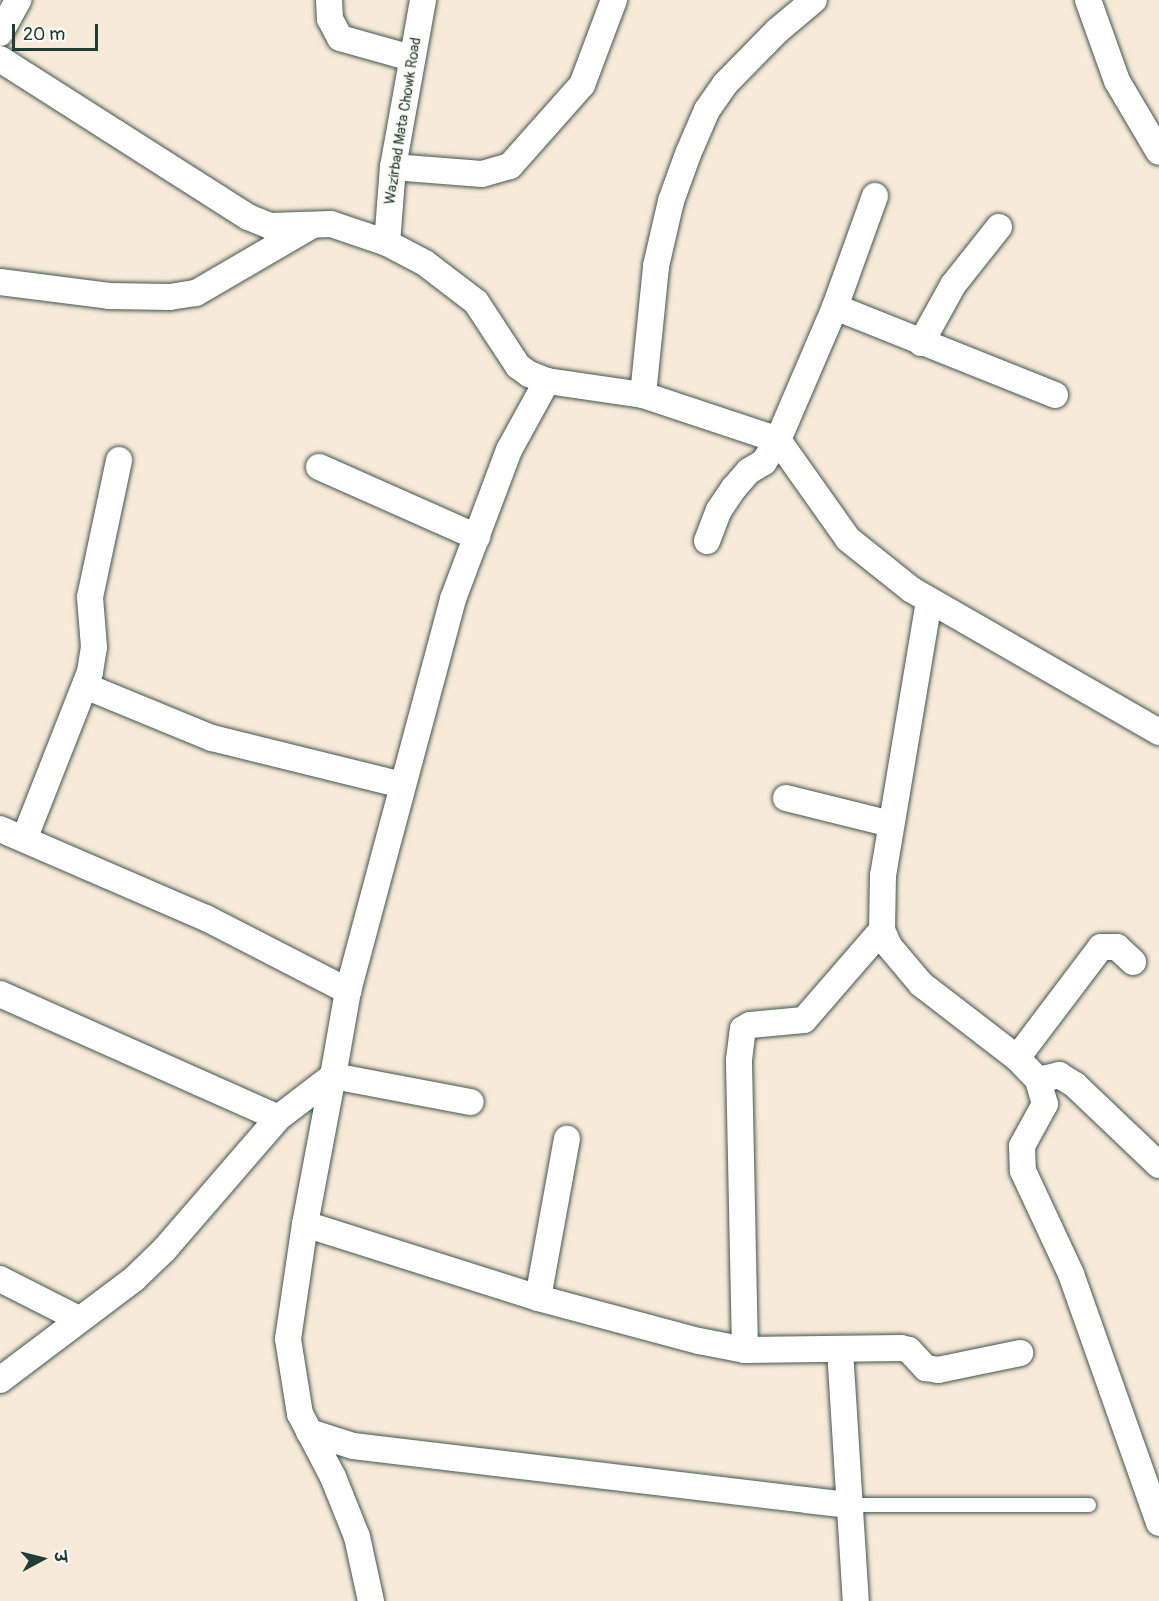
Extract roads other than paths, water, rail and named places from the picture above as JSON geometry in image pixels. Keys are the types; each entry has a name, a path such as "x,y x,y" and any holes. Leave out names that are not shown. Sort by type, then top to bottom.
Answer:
{"street":[{"path":"0,33 18,0"},
{"path":"330,0 330,19 340,38 411,58"},
{"name":"Wazirbad Mata Chowk Road","path":"387,243 393,167 423,0"},
{"path":"393,167 482,174 510,166 582,85 615,0"},
{"path":"643,395 658,256 671,201 707,110 725,84 777,31 814,0"},
{"path":"1088,0 1117,81 1159,152"},
{"path":"0,59 248,217 270,226 331,224 387,243 455,283 476,302 518,366 547,381 643,395 778,440 849,539 929,601 1159,732"},
{"path":"707,541 719,510 734,488 749,471 764,462 778,440 835,307 875,196"},
{"path":"0,282 109,296 170,297 196,293 314,224"},
{"path":"921,343 953,285 999,226"},
{"path":"835,307 1055,395"},
{"path":"371,1601 357,1537 333,1477 309,1432 298,1404 288,1339 304,1224 348,991 453,599 509,450 547,381"},
{"path":"25,837 86,686 94,647 90,597 118,460"},
{"path":"319,468 477,537"},
{"path":"929,601 891,824 880,906 882,930 890,946 921,984 1017,1058 1038,1080 1045,1104 1022,1146 1023,1171 1071,1274 1159,1522"},
{"path":"86,686 212,738 402,785"},
{"path":"786,798 891,824"},
{"path":"0,829 25,837 206,918 348,991"},
{"path":"745,1350 739,1060 743,1029 750,1025 804,1020 882,930"},
{"path":"1017,1058 1101,947 1117,947 1133,962"},
{"path":"0,994 278,1118"},
{"path":"0,1380 134,1279 165,1249 278,1118 333,1076 471,1102"},
{"path":"1038,1080 1059,1076 1075,1085 1159,1165"},
{"path":"538,1298 567,1139"},
{"path":"304,1224 538,1298 699,1341 745,1350 901,1348 909,1350 926,1368 938,1370 1020,1353"},
{"path":"0,1279 79,1319"},
{"path":"840,1350 847,1505 856,1601"},
{"path":"309,1432 353,1446 847,1505"}],"lane":[{"path":"847,1505 1089,1505"}]}
